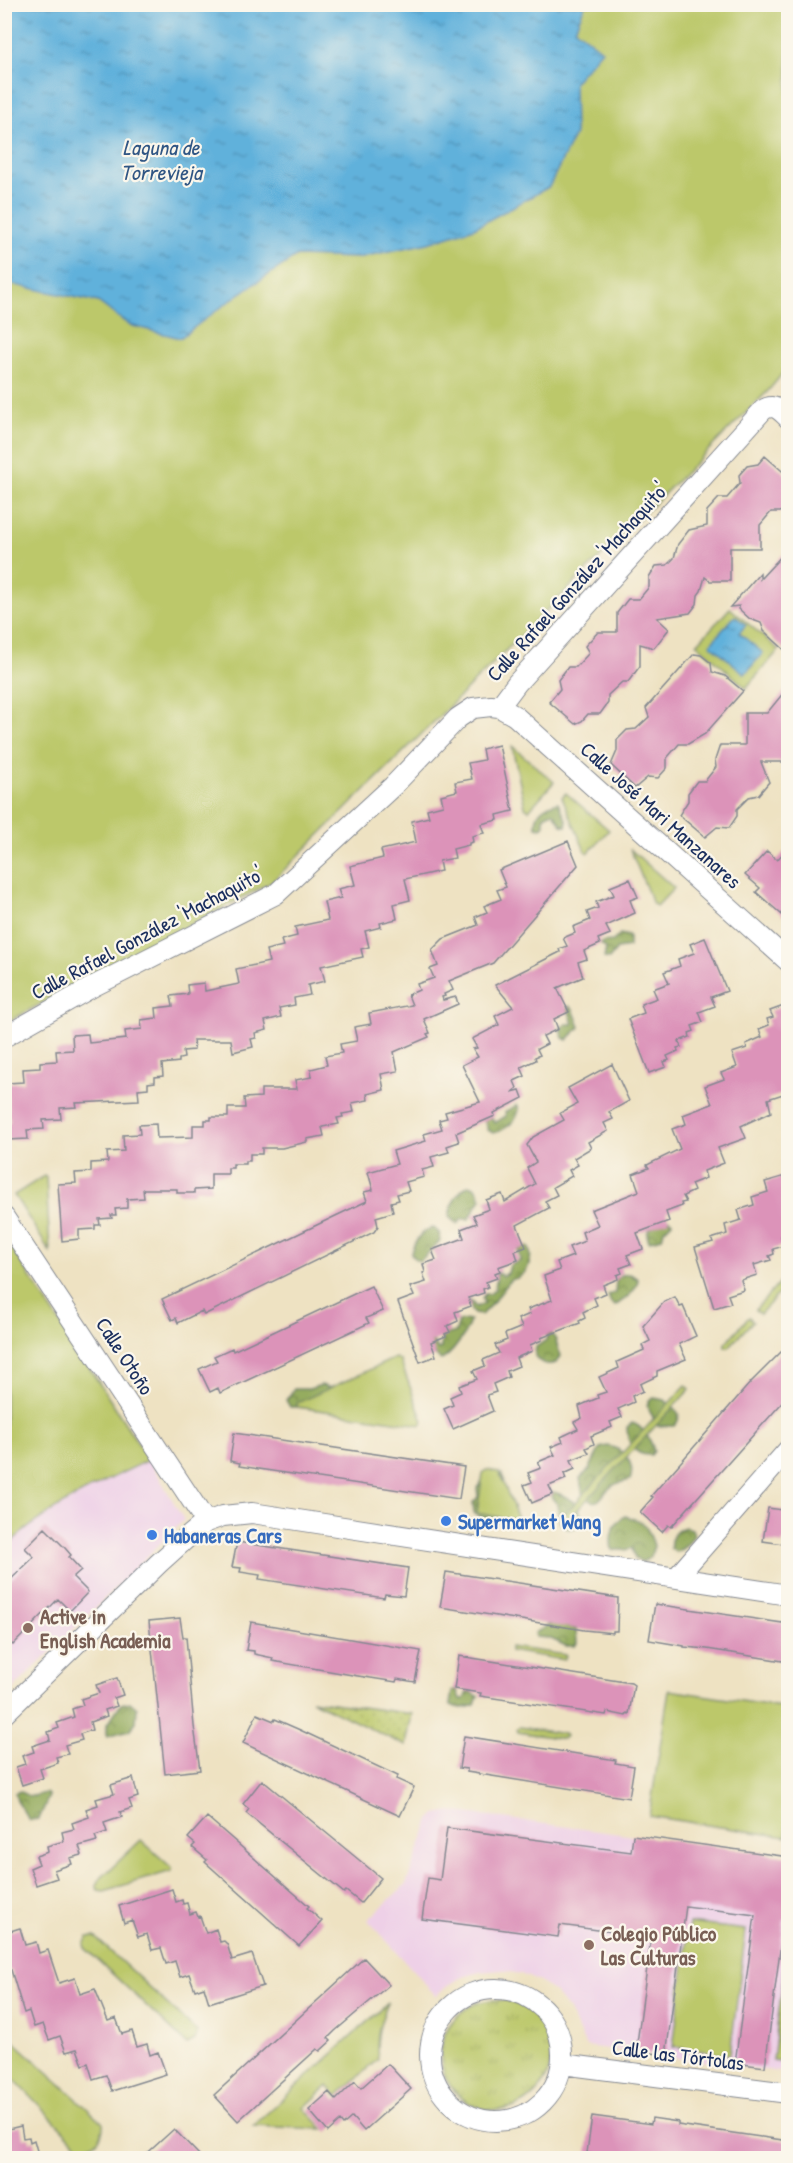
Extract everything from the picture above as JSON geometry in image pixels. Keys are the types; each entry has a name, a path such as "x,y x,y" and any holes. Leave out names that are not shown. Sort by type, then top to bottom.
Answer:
{"street":[{"name":"Calle Rafael González 'Machaquito'","path":"4,1037 94,986 276,894 393,786 458,718 473,708 499,707 517,683 764,410 776,407 789,418"},
{"name":"Calle José Mari Manzanares","path":"499,707 515,716 789,962"},
{"name":"Calle Otoño","path":"4,1216 206,1522"},
{"path":"676,1578 789,1450"},
{"path":"4,1714 159,1563 206,1522 230,1514 252,1513 789,1595"},
{"path":"495,1989 511,1990 525,1995 549,2015 561,2040 562,2064 558,2081 549,2097 536,2109 520,2118 486,2121 462,2112 443,2096 432,2073 430,2048 434,2031 442,2016 465,1996 495,1989"},
{"name":"Calle las Tórtolas","path":"562,2064 789,2093"}],"shaded area":[{"path":"149,1460 184,1520 5,1697 5,1548 19,1533 85,1491"},
{"name":"Colegio Público Las Culturas","path":"451,1811 788,1857 788,2073 586,2046 569,2010 556,1994 540,1982 521,1974 501,1970 480,1972 460,1978 436,1996 368,1920 406,1884 430,1820 436,1814"}],"green space":[{"path":"5,5 788,5 788,367 768,391 272,882 5,1023"},
{"path":"730,608 779,650 746,688 697,644"},
{"path":"512,746 554,782 529,810 525,807"},
{"path":"566,793 609,830 588,853 585,851 562,797"},
{"path":"558,802 567,821 566,826 562,825 554,813 550,813 544,816 542,828 536,827 537,817 541,810"},
{"path":"630,849 674,888 657,906 653,904"},
{"path":"620,934 629,936 629,947 617,949 609,959 604,958 606,948 601,944 602,942 613,941"},
{"path":"569,1006 573,1009 580,1027 567,1040 563,1038 560,1029 566,1024 573,1024"},
{"path":"517,1105 518,1113 510,1125 493,1133 488,1130 484,1118 492,1118 495,1123 506,1116 505,1112"},
{"path":"44,1176 46,1177 50,1252 14,1195"},
{"path":"469,1185 477,1190 481,1199 469,1219 462,1219 457,1224 449,1217 451,1208 458,1195"},
{"path":"669,1219 672,1222 664,1230 662,1238 649,1241 647,1235 649,1228"},
{"path":"431,1228 440,1234 440,1241 420,1261 415,1259 411,1253 414,1245 421,1235"},
{"path":"5,1238 149,1460 55,1509 5,1548"},
{"path":"524,1245 529,1248 530,1259 524,1273 510,1280 481,1315 474,1314 471,1311 470,1300 476,1307 484,1303 482,1298 485,1294 490,1294 495,1289 497,1273 503,1276 508,1273 510,1265 520,1261 518,1249"},
{"path":"630,1274 638,1279 635,1288 630,1295 615,1306 611,1304 608,1295 615,1293 616,1280 622,1275"},
{"path":"788,1274 788,1284 760,1314 755,1310"},
{"path":"749,1317 753,1321 729,1347 725,1347 725,1343"},
{"path":"470,1320 463,1337 454,1349 441,1360 436,1356 429,1344 432,1340 438,1349 441,1348 442,1336 456,1332 459,1321"},
{"path":"552,1334 560,1356 556,1363 542,1363 535,1356 536,1347"},
{"path":"395,1358 400,1360 423,1421 421,1425 297,1407 297,1403"},
{"path":"321,1385 341,1391 301,1407 290,1407 286,1400 294,1389 309,1389"},
{"path":"686,1385 690,1389 568,1520 564,1520 563,1516"},
{"path":"654,1398 665,1400 679,1414 674,1426 658,1426 653,1422 653,1417 647,1407 649,1400"},
{"path":"632,1423 640,1427 649,1438 654,1451 651,1455 635,1451 632,1447 627,1427"},
{"path":"607,1446 619,1450 627,1458 631,1468 630,1480 613,1485 597,1501 589,1500 583,1496 580,1478 589,1470 600,1448"},
{"path":"486,1470 499,1472 517,1516 515,1520 477,1513 483,1473"},
{"path":"488,1472 502,1474 506,1506 517,1515 518,1521 493,1522 474,1514 473,1502 478,1497 477,1488"},
{"path":"552,1492 577,1504 584,1522 568,1529 560,1522"},
{"path":"625,1516 642,1523 648,1529 652,1539 654,1546 650,1558 642,1562 635,1558 632,1548 612,1550 612,1530"},
{"path":"686,1527 692,1529 694,1535 682,1549 676,1552 671,1549 672,1538 676,1532"},
{"path":"553,1622 576,1629 577,1643 575,1646 566,1646 549,1638 536,1637 535,1633"},
{"path":"510,1647 566,1657 564,1660 510,1651"},
{"path":"457,1690 460,1699 464,1699 469,1691 478,1696 475,1705 462,1708 450,1704 452,1691"},
{"path":"669,1690 788,1708 786,1837 649,1816"},
{"path":"311,1700 412,1714 406,1746"},
{"path":"130,1702 137,1708 136,1722 129,1730 107,1736 107,1724 121,1704"},
{"path":"520,1727 566,1736 563,1739 518,1732 517,1729"},
{"path":"20,1791 31,1796 46,1793 49,1796 39,1819 29,1820 17,1801 15,1793"},
{"path":"141,1840 172,1868 172,1871 104,1891 98,1890 96,1885 98,1881"},
{"path":"689,1923 746,1930 730,2055 673,2047"},
{"path":"88,1937 95,1937 197,2032 195,2040 187,2044 85,1948 84,1944"},
{"path":"788,1938 788,2062 773,2060"},
{"path":"496,2000 517,2004 535,2016 547,2034 551,2055 547,2076 535,2094 517,2106 496,2110 475,2106 457,2094 445,2076 441,2055 445,2034 457,2016 475,2004"},
{"path":"388,2003 379,2030 378,2059 337,2096 328,2086 304,2108 323,2129 253,2126"},
{"path":"4,2032 103,2123 102,2133 97,2141 93,2144 78,2145 5,2070"}],"water":[{"name":"Laguna de Torrevieja","path":"4,5 585,5 575,29 602,50 574,82 575,134 549,187 474,228 428,243 357,258 297,256 239,294 180,338 129,325 98,302 5,283"},
{"path":"735,616 746,625 739,633 763,653 745,674 710,644"}],"building":[{"path":"765,456 789,477 789,503 780,512 771,512 760,525 760,548 730,548 730,581 710,581 705,577 697,604 690,613 657,618 669,629 654,648 640,644 640,666 628,682 622,682 608,695 608,703 600,714 588,714 582,721 575,724 549,702 560,689 558,680 568,667 576,667 589,653 585,646 598,632 617,632 617,613 628,599 639,599 649,587 649,577 656,566 667,565 674,558 678,544 689,530 707,526 707,511 719,498 727,498 740,483 739,475 747,466 758,464"},
{"path":"789,548 789,654 764,631 761,623 750,619 739,609 739,606 730,607 760,573 760,579"},
{"path":"694,654 701,655 711,663 712,672 725,676 743,691 705,734 688,744 679,744 667,758 667,768 658,778 648,777 635,788 611,765 617,751 617,740 627,730 636,729 649,717 646,708"},
{"path":"789,686 789,762 761,762 769,782 758,795 749,797 737,809 737,816 729,828 717,827 705,837 679,815 688,801 688,793 697,781 705,781 716,767 715,760 720,745 745,745 745,713 767,713"},
{"path":"499,745 513,811 497,815 498,820 481,824 484,833 472,836 473,842 469,845 453,849 455,858 439,861 441,871 405,879 410,900 394,904 397,919 380,923 381,927 365,931 369,947 361,949 363,957 321,966 325,981 308,985 310,995 294,998 295,1005 279,1008 281,1017 265,1021 267,1030 255,1033 256,1038 251,1039 253,1047 233,1052 231,1040 193,1040 194,1050 183,1051 184,1058 179,1059 179,1062 162,1064 163,1076 155,1077 155,1082 148,1083 148,1088 138,1089 139,1100 76,1103 77,1107 60,1108 61,1119 43,1120 44,1129 27,1130 28,1139 8,1140 7,1122 10,1122 7,1083 24,1082 23,1069 40,1068 40,1062 57,1061 56,1051 73,1050 72,1035 88,1034 89,1043 126,1039 125,1031 142,1029 141,1020 157,1018 156,1008 173,1006 171,996 188,994 187,985 204,983 205,991 239,984 236,969 269,962 266,950 283,946 281,940 297,936 295,927 328,920 324,902 341,898 338,889 355,885 350,866 383,858 381,850 416,842 412,821 429,817 427,809 443,805 441,795 457,791 455,782 472,779 468,763 484,760 482,749"},
{"path":"568,841 578,865 493,963 449,981 453,990 444,994 443,1000 456,997 458,1004 424,1019 430,1033 427,1034 429,1037 394,1052 398,1071 381,1074 384,1090 367,1094 368,1100 352,1103 354,1112 342,1114 343,1117 337,1118 339,1124 322,1127 324,1136 282,1148 262,1148 262,1154 250,1154 250,1161 245,1161 245,1164 233,1164 233,1168 228,1168 228,1174 211,1174 211,1189 194,1190 194,1193 177,1193 177,1189 143,1189 144,1198 127,1199 127,1208 115,1209 116,1215 111,1215 112,1218 99,1219 100,1225 95,1225 95,1229 79,1230 79,1239 62,1241 58,1184 76,1183 75,1173 91,1172 91,1163 108,1162 107,1152 124,1151 123,1135 140,1134 139,1125 156,1124 157,1138 193,1137 193,1125 205,1125 205,1120 211,1120 211,1117 228,1117 228,1108 245,1108 244,1098 261,1097 261,1089 297,1089 295,1080 312,1077 311,1069 327,1065 325,1056 342,1053 340,1044 357,1041 354,1027 371,1024 369,1013 412,1005 408,995 419,990 417,984 434,978 430,969 438,966 432,950 443,939 478,925 475,917 487,912 484,906 501,899 497,890 506,887 499,870"},
{"path":"789,847 789,921 756,892 760,888 745,875 767,851 777,860"},
{"path":"630,879 638,897 630,900 635,913 606,926 610,934 598,939 600,944 584,951 587,959 578,962 583,977 557,988 569,1012 554,1019 558,1029 543,1036 547,1044 537,1049 540,1055 535,1057 536,1060 521,1067 525,1076 514,1081 517,1088 512,1092 520,1090 523,1098 494,1113 495,1116 456,1133 459,1142 447,1146 449,1152 431,1157 434,1167 422,1170 424,1177 406,1182 409,1191 397,1194 399,1200 391,1202 393,1212 376,1217 378,1226 374,1232 204,1315 202,1311 178,1323 176,1318 172,1320 162,1299 367,1201 364,1192 373,1190 368,1172 397,1164 393,1151 426,1141 424,1134 442,1129 439,1120 447,1118 445,1112 480,1102 462,1065 478,1057 473,1049 477,1048 472,1039 499,1025 495,1016 513,1007 495,985 560,952 559,949 567,946 563,938 575,933 573,927 590,920 587,912 598,908 596,902 614,895 610,887"},
{"path":"705,938 727,991 711,997 715,1006 699,1012 703,1022 692,1026 694,1031 689,1033 690,1037 679,1041 681,1047 667,1056 669,1060 664,1062 666,1067 649,1073 628,1019 644,1013 641,1004 657,998 653,989 669,983 664,972 680,966 678,959 694,953 690,944"},
{"path":"789,1004 789,1092 768,1099 771,1112 741,1126 746,1138 718,1148 724,1163 704,1171 706,1178 691,1184 694,1191 683,1196 686,1202 666,1212 669,1221 637,1233 643,1249 627,1255 631,1264 620,1268 622,1273 617,1275 618,1279 603,1285 606,1293 594,1298 597,1305 583,1312 585,1318 579,1321 580,1323 541,1338 542,1340 530,1345 532,1351 516,1358 519,1366 507,1371 509,1377 493,1384 496,1392 487,1395 493,1411 453,1429 444,1409 453,1405 450,1397 461,1392 459,1386 477,1379 473,1371 485,1366 483,1360 499,1353 495,1345 507,1340 505,1334 522,1327 518,1319 530,1314 528,1309 552,1300 544,1276 560,1270 557,1262 573,1256 569,1247 585,1241 582,1232 598,1225 591,1210 639,1191 633,1174 649,1168 647,1165 680,1149 672,1129 686,1124 683,1115 712,1104 705,1086 724,1079 721,1073 737,1067 732,1053 747,1048 746,1044 762,1037 759,1029 769,1025 767,1019 773,1017 770,1011"},
{"path":"612,1064 629,1101 609,1112 613,1119 604,1123 608,1131 588,1142 591,1148 574,1158 578,1165 569,1170 572,1176 553,1187 557,1195 545,1201 549,1208 517,1225 526,1247 515,1251 518,1260 498,1267 500,1271 495,1273 497,1278 486,1282 488,1287 483,1289 484,1293 468,1298 471,1306 455,1312 458,1321 447,1326 450,1332 431,1342 436,1356 420,1362 398,1302 414,1296 410,1287 426,1282 423,1264 436,1260 432,1250 464,1238 461,1229 477,1223 473,1215 489,1209 486,1200 502,1194 505,1202 535,1184 527,1168 536,1162 527,1145 533,1137 564,1120 560,1113 577,1104 568,1088"},
{"path":"789,1175 789,1234 781,1236 784,1246 773,1249 774,1254 769,1256 771,1260 754,1265 757,1275 741,1280 744,1290 728,1295 731,1303 714,1308 695,1247 713,1242 711,1239 727,1234 725,1225 741,1220 738,1210 754,1205 752,1197 768,1192 765,1182"},
{"path":"371,1286 383,1311 366,1318 369,1323 220,1393 218,1388 210,1392 199,1369 217,1361 214,1356 232,1348 233,1351"},
{"path":"675,1297 680,1307 683,1306 696,1336 679,1344 686,1359 657,1371 657,1376 640,1384 643,1391 632,1396 634,1402 618,1409 622,1417 610,1422 612,1427 591,1436 594,1444 586,1448 589,1453 571,1460 575,1469 564,1474 566,1479 549,1486 553,1494 532,1503 524,1485 532,1482 528,1473 541,1468 538,1462 555,1455 551,1447 563,1442 561,1437 578,1429 574,1422 582,1418 579,1406 606,1392 599,1377 619,1368 617,1362 644,1350 642,1345 650,1341 643,1326 664,1302"},
{"path":"789,1344 789,1395 671,1527 668,1525 662,1532 640,1512 653,1497 651,1496 751,1382"},
{"path":"234,1433 464,1467 459,1499 239,1466 240,1463 230,1461"},
{"path":"768,1508 789,1511 789,1541 783,1541 783,1544 763,1541"},
{"path":"45,1528 71,1555 69,1557 81,1570 73,1577 88,1592 70,1611 58,1599 13,1645 4,1637 4,1586 34,1557 25,1548"},
{"path":"237,1542 408,1568 404,1596 385,1594 384,1598 259,1579 260,1575 240,1572 241,1568 232,1567"},
{"path":"446,1572 618,1598 617,1631 613,1633 584,1630 440,1607"},
{"path":"655,1604 789,1624 789,1662 649,1640"},
{"path":"180,1618 183,1637 186,1637 200,1770 165,1774 149,1621"},
{"path":"251,1622 421,1651 415,1682 397,1679 396,1682 272,1661 273,1658 246,1650"},
{"path":"459,1656 631,1683 634,1685 629,1714 627,1713 626,1716 607,1712 606,1715 480,1696 481,1693 454,1689"},
{"path":"117,1678 123,1695 114,1698 117,1706 105,1710 107,1716 90,1722 92,1730 80,1734 82,1740 65,1745 68,1754 56,1757 58,1763 40,1769 43,1778 22,1785 16,1767 25,1764 22,1756 34,1752 32,1746 50,1740 48,1732 59,1728 57,1723 74,1717 72,1709 83,1705 81,1699 99,1693 96,1685"},
{"path":"257,1714 300,1730 398,1776 396,1779 414,1787 400,1816 243,1743"},
{"path":"464,1736 616,1760 615,1763 634,1766 629,1798 467,1772 467,1769 459,1768"},
{"path":"133,1778 138,1797 129,1800 132,1808 120,1812 122,1817 104,1823 107,1832 95,1836 97,1841 79,1846 82,1855 70,1858 72,1864 54,1870 57,1878 36,1885 30,1868 39,1864 36,1856 48,1852 47,1846 64,1841 62,1832 74,1829 72,1823 89,1817 86,1809 98,1805 96,1799 114,1794 111,1785"},
{"path":"262,1780 381,1878 361,1903 346,1891 344,1893 246,1813 249,1809 243,1804"},
{"path":"207,1817 309,1906 307,1908 322,1921 299,1946 205,1862 207,1860 192,1847 195,1844 188,1838"},
{"path":"447,1828 631,1852 633,1835 789,1857 789,1919 784,1919 765,2067 735,2063 755,1915 686,1906 666,2055 636,2051 651,1937 560,1925 558,1937 422,1919 428,1878 440,1880"},
{"path":"172,1889 176,1902 182,1900 183,1904 187,1903 190,1914 196,1912 198,1917 200,1916 206,1933 216,1929 220,1942 224,1941 227,1944 232,1960 252,1954 263,1986 209,2003 204,1987 195,1990 189,1974 180,1977 175,1961 166,1964 161,1948 152,1950 147,1934 138,1937 132,1920 124,1923 119,1906"},
{"path":"20,1928 25,1945 36,1942 39,1953 48,1950 59,1983 75,1978 80,1994 95,1989 108,2021 116,2018 122,2034 132,2031 137,2047 147,2044 150,2055 158,2052 166,2074 112,2091 106,2075 93,2079 88,2063 83,2065 77,2049 66,2052 60,2036 49,2040 43,2024 34,2027 29,2011 24,2013 11,1970 4,1972 4,1933"},
{"path":"364,1958 389,1985 335,2031 328,2038 331,2041 320,2051 317,2049 238,2121 214,2095"},
{"path":"388,2064 411,2089 364,2131 352,2117 343,2125 340,2121 328,2132 309,2110 329,2092 336,2100 355,2081 361,2088"},
{"path":"592,2116 651,2124 652,2118 678,2122 678,2125 789,2141 789,2158 670,2158 642,2155 642,2157 622,2158 587,2153"},
{"path":"21,2126 23,2138 29,2137 30,2142 34,2140 39,2158 4,2158 4,2130"},
{"path":"174,2129 202,2158 142,2158"}],"place":[{"name":"Supermarket Wang","path":"446,1521"},
{"name":"Habaneras Cars","path":"152,1535"},
{"name":"Active in English Academia","path":"28,1628"},
{"name":"Colegio Público Las Culturas","path":"589,1945"}]}
